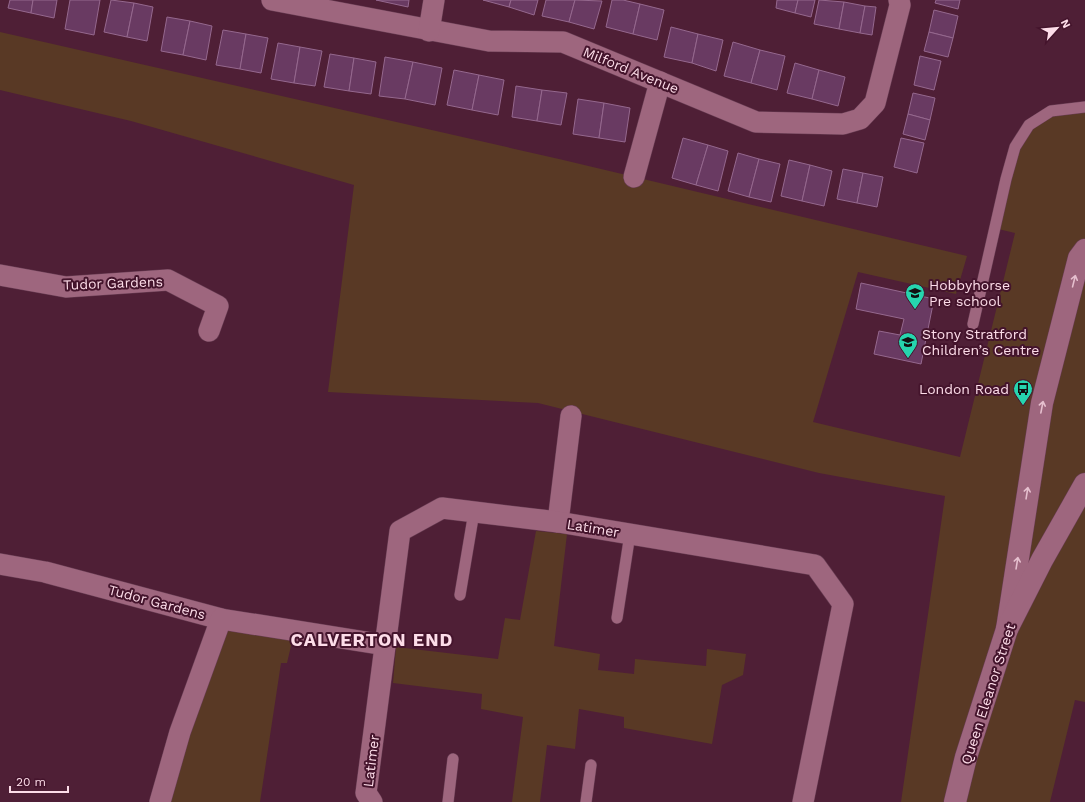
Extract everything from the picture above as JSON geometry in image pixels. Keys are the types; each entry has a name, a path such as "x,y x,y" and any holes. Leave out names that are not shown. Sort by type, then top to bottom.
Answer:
{"street":[{"name":"Milford Avenue","path":"272,0 429,31 490,41 563,42 756,122 843,124 860,119 875,103 900,5 899,0"},
{"path":"429,31 434,0"},
{"path":"634,177 660,82"},
{"path":"1007,629 1042,403 1078,265 1085,250"},
{"name":"Tudor Gardens","path":"0,276 66,287 168,280 218,306 209,331"},
{"path":"558,522 571,416"},
{"name":"Queen Eleanor Street","path":"955,802 966,757 1007,629 1042,560 1085,484"},
{"name":"Latimer","path":"372,802 366,793 400,531 442,508 558,522 815,565 843,604 803,802"},
{"name":"Tudor Gardens","path":"0,564 45,572 221,619 385,646"},
{"name":"Tudor Gardens","path":"160,802 180,732 221,619"}],"lane":[{"path":"973,324 1004,186 1015,147 1029,125 1051,111 1085,107"},
{"path":"460,595 474,512"},
{"path":"617,618 630,534"},
{"path":"448,802 453,759"},
{"path":"586,802 591,765"}],"shaded area":[{"path":"0,32 559,159 967,256 956,294 858,272 813,422 960,457 1015,233 994,228 1006,179 1029,125 1051,111 1085,107 1085,239 1076,253 1051,412 1085,278 1085,702 1075,700 1050,802 901,802 945,496 819,473 538,403 328,392 354,185 131,121 0,90"},
{"path":"536,531 567,534 554,646 600,654 598,670 634,674 635,659 706,666 707,649 746,654 743,675 722,685 712,744 624,728 624,717 579,709 575,749 547,745 540,802 512,802 523,717 481,709 482,694 393,683 396,647 498,659 505,618 520,620"},
{"path":"221,619 322,645 291,646 287,663 281,663 260,802 160,802"}],"building":[{"path":"10,0 33,0 31,13 8,8"},
{"path":"33,0 57,0 54,18 31,13"},
{"path":"70,0 100,0 94,35 65,29"},
{"path":"111,0 134,3 127,37 104,32"},
{"path":"376,0 409,0 408,7"},
{"path":"483,0 511,0 509,7"},
{"path":"511,0 538,0 534,15 509,7"},
{"path":"546,0 575,0 569,22 542,16"},
{"path":"575,0 602,1 594,29 569,22"},
{"path":"612,0 623,0 640,4 633,34 606,27"},
{"path":"777,0 798,0 795,13 776,8"},
{"path":"798,0 815,0 811,17 795,13"},
{"path":"819,0 844,2 839,29 814,24"},
{"path":"936,0 960,0 958,9 935,3"},
{"path":"844,2 865,6 860,33 839,29"},
{"path":"134,3 153,7 147,41 127,37"},
{"path":"640,4 664,10 657,40 633,34"},
{"path":"865,6 876,7 872,35 860,33"},
{"path":"934,10 958,16 953,38 929,32"},
{"path":"167,17 190,21 183,55 161,51"},
{"path":"190,21 212,26 206,60 183,55"},
{"path":"671,27 698,34 692,63 664,57"},
{"path":"223,30 246,34 240,69 216,65"},
{"path":"929,32 953,38 948,57 924,51"},
{"path":"246,34 268,38 261,73 240,69"},
{"path":"698,34 723,40 716,71 692,63"},
{"path":"733,42 760,50 751,83 724,76"},
{"path":"278,43 300,47 294,83 271,79"},
{"path":"300,47 322,51 315,86 294,83"},
{"path":"760,50 785,56 777,90 751,83"},
{"path":"330,54 354,58 349,91 324,87"},
{"path":"920,56 941,61 934,90 914,85"},
{"path":"385,57 413,62 405,99 379,96"},
{"path":"354,58 376,62 371,94 349,91"},
{"path":"413,62 442,68 435,105 405,99"},
{"path":"795,63 819,70 812,99 787,93"},
{"path":"454,70 479,75 472,110 447,105"},
{"path":"819,70 845,77 838,106 812,99"},
{"path":"479,75 504,80 498,115 472,110"},
{"path":"516,86 542,90 537,121 512,117"},
{"path":"542,90 567,93 561,125 537,121"},
{"path":"913,93 935,98 930,120 908,114"},
{"path":"578,99 604,103 599,138 573,134"},
{"path":"604,103 630,108 625,142 599,138"},
{"path":"908,114 930,120 925,140 903,134"},
{"path":"683,138 708,145 696,185 672,178"},
{"path":"901,138 924,143 917,173 894,167"},
{"path":"708,145 728,151 718,191 696,185"},
{"path":"738,153 759,159 749,197 728,191"},
{"path":"759,159 780,164 771,202 749,197"},
{"path":"789,160 810,165 802,201 781,196"},
{"path":"810,165 832,171 824,206 802,201"},
{"path":"843,169 863,173 857,203 837,199"},
{"path":"863,173 883,177 877,207 857,203"},
{"path":"861,283 934,299 921,364 874,354 879,331 900,335 904,319 856,309"}],"place":[{"name":"Hobbyhorse Pre school","path":"915,310"},
{"name":"Stony Stratford Children’s Centre","path":"908,359"},
{"name":"London Road","path":"1023,406"}],"district":[{"name":"CALVERTON END","path":"372,640"}]}
